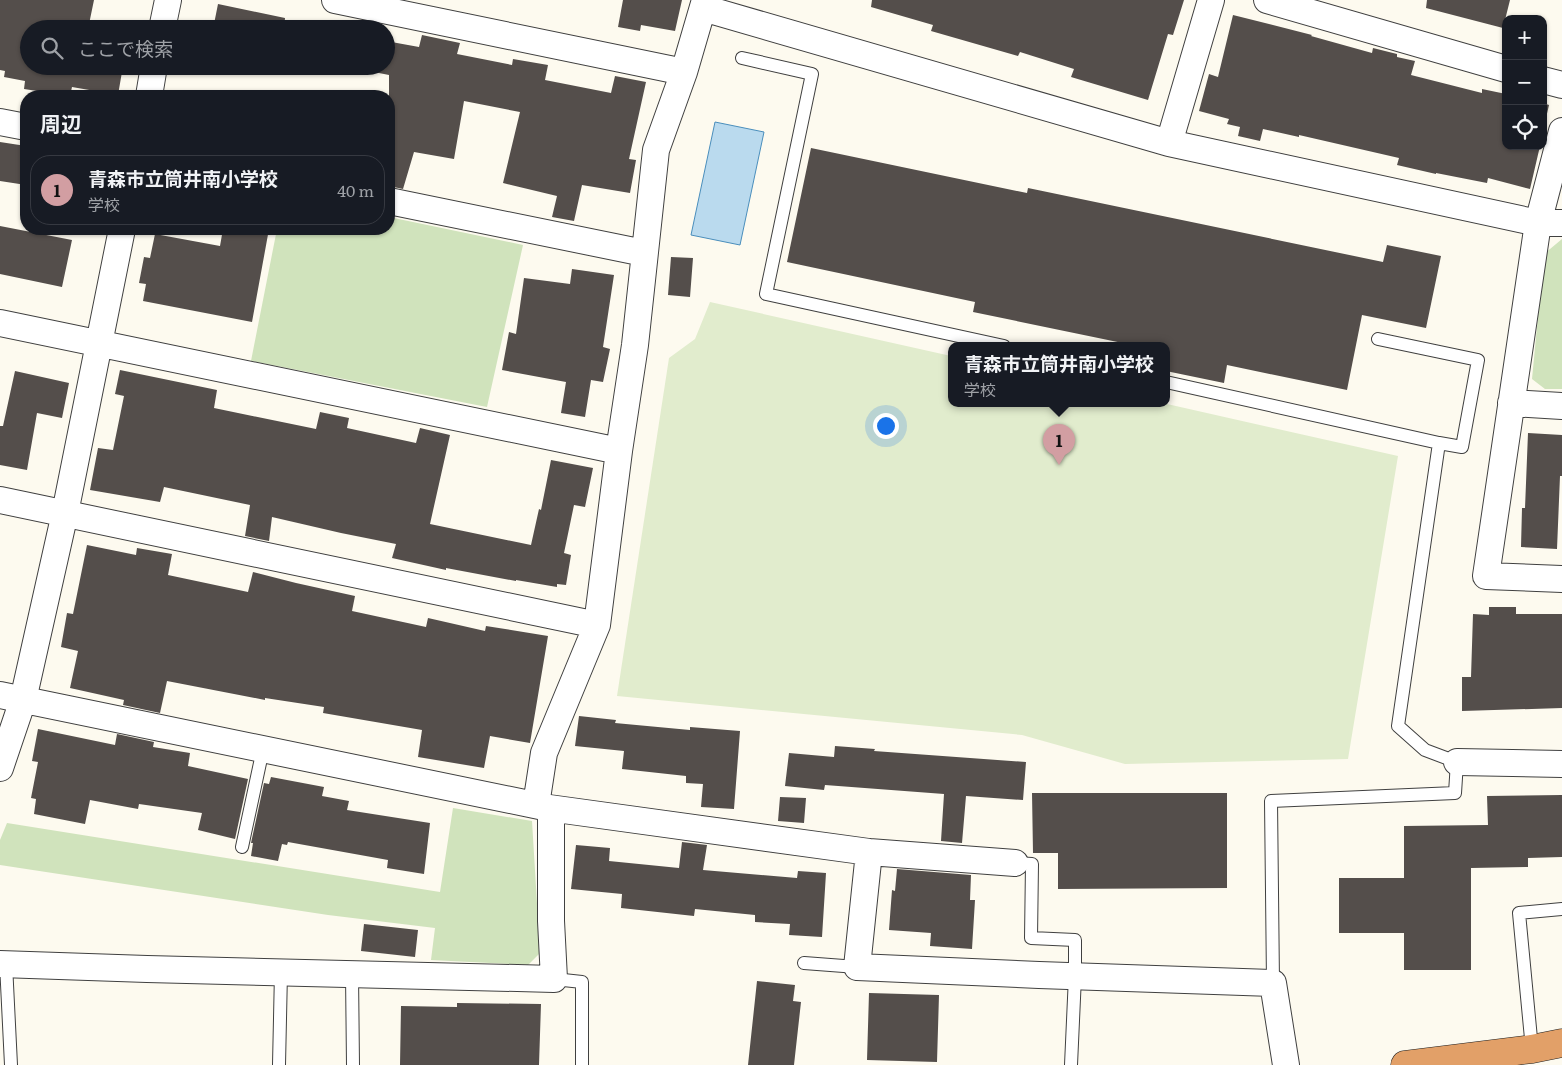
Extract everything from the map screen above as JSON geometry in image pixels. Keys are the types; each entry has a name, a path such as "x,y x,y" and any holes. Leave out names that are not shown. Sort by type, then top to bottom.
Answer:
{"highway":[{"path":"1405,1065 1532,1049 1562,1043"}],"street":[{"path":"164,20 168,0"},
{"path":"336,0 684,72"},
{"path":"1169,142 1211,0"},
{"path":"1267,0 1502,68"},
{"path":"3,964 554,979 551,921 552,818 542,807 544,753 597,624 619,451 635,345 656,150 684,72 704,4 1169,142 1550,223"},
{"path":"149,90 152,75"},
{"path":"1547,81 1562,85"},
{"path":"0,122 20,127"},
{"path":"1562,131 1550,223 1511,403 1486,576 1562,579"},
{"path":"395,202 644,253"},
{"path":"0,768 11,698 66,513 121,235"},
{"path":"0,323 619,451"},
{"path":"1511,403 1562,406"},
{"path":"0,500 597,624"},
{"path":"11,698 542,807 869,852 1015,862"},
{"path":"1457,762 1562,764"},
{"path":"869,852 857,967 1273,983 1286,1065"}],"lane":[{"path":"742,58 812,74 766,294 986,342"},
{"path":"1170,383 1462,447 1478,360 1378,339"},
{"path":"1273,983 1271,801 1456,794 1457,762 1424,750 1398,726 1439,443"},
{"path":"242,847 263,749"},
{"path":"1015,862 1032,864 1031,938 1075,940 1071,1065"},
{"path":"1532,1049 1519,913 1562,909"},
{"path":"804,963 857,967"},
{"path":"3,964 11,1065"},
{"path":"279,1065 281,972"},
{"path":"352,974 354,1065"},
{"path":"554,979 582,982 582,1065"}],"green space":[{"path":"395,218 523,245 487,407 251,361 276,235 395,235"},
{"path":"1562,239 1562,389 1545,389 1532,379 1544,254"},
{"path":"710,302 948,355 948,407 1170,407 1170,405 1398,456 1348,759 1125,764 1022,735 617,696 669,358 695,339"},
{"path":"453,808 532,821 540,953 528,965 431,960 435,928 328,915 0,865 0,840 7,823 440,892"}],"water":[{"path":"715,122 764,132 740,245 691,235"}],"building":[{"path":"0,0 94,0 90,20 20,20 20,75 121,75 119,90 89,90 72,87 71,90 31,90 24,89 25,81 4,77 5,71 0,70"},
{"path":"623,0 682,0 675,31 641,25 640,31 618,27"},
{"path":"872,0 1184,0 1173,35 1168,34 1148,100 1071,77 1074,69 1020,52 1018,56 931,31 933,25 871,7"},
{"path":"1427,0 1510,0 1506,15 1502,15 1502,28 1426,8"},
{"path":"218,4 285,18 285,20 215,20"},
{"path":"1233,15 1312,35 1372,53 1373,48 1397,54 1397,57 1415,61 1411,75 1482,93 1482,89 1502,93 1502,150 1539,150 1530,189 1488,178 1487,183 1397,165 1399,158 1299,135 1299,137 1263,129 1260,141 1238,136 1240,127 1227,124 1229,119 1199,111 1209,74 1218,77"},
{"path":"422,35 460,43 457,54 512,65 513,59 548,65 545,80 611,93 615,76 646,82 629,159 636,160 630,193 582,185 574,221 552,217 557,196 503,183 520,112 464,101 454,159 414,152 403,189 395,187 395,90 389,90 389,75 395,75 395,43 419,47"},
{"path":"0,142 20,145 20,184 0,181"},
{"path":"811,148 1027,193 1028,188 1383,262 1387,245 1441,256 1426,328 1362,315 1347,390 1227,365 1224,383 1170,372 1170,342 1118,342 973,312 975,302 787,262"},
{"path":"0,226 20,230 20,235 46,235 72,240 62,287 0,274"},
{"path":"155,235 220,246 222,235 268,235 252,322 143,301 146,284 139,283 144,257 150,258"},
{"path":"671,257 693,258 690,297 668,295"},
{"path":"572,269 614,275 603,347 610,349 603,382 591,380 585,417 561,413 566,382 502,370 509,332 516,334 524,278 570,284"},
{"path":"120,370 217,390 214,408 316,429 320,412 349,418 347,428 416,443 420,428 450,435 430,524 531,545 539,509 541,510 551,460 593,468 585,507 574,505 564,553 571,555 566,585 557,584 557,587 516,581 446,568 446,570 392,558 396,544 272,517 269,541 245,536 250,505 164,487 160,502 90,490 98,448 113,450 124,396 115,394"},
{"path":"15,371 69,383 62,418 37,413 27,470 0,465 0,426 3,426"},
{"path":"1528,433 1562,435 1562,476 1560,476 1557,549 1521,547 1522,508 1525,508"},
{"path":"87,545 136,555 137,548 172,554 168,575 248,592 253,572 355,596 352,611 426,627 428,618 485,631 486,626 548,636 530,743 490,736 484,768 418,757 422,730 323,713 324,707 265,698 265,700 167,681 160,713 123,705 124,700 70,688 78,651 61,647 67,613 73,614"},
{"path":"1489,607 1516,607 1516,614 1562,614 1562,708 1462,711 1462,677 1471,677 1473,614 1489,615"},
{"path":"579,716 616,720 615,723 690,730 690,727 740,731 734,809 701,807 703,784 686,783 686,776 622,769 624,751 575,746"},
{"path":"38,729 115,745 117,734 154,742 153,747 190,753 188,766 248,779 235,839 198,830 202,813 139,804 138,809 90,800 85,824 34,814 36,799 31,798 38,762 32,761"},
{"path":"835,746 875,749 874,751 1026,762 1023,800 966,796 962,843 941,841 944,794 825,785 824,790 785,786 789,753 834,757"},
{"path":"271,777 324,787 322,796 349,801 347,810 430,823 424,874 387,868 388,860 288,842 287,845 282,844 278,861 251,856 253,843 251,843 264,783 269,784"},
{"path":"1032,793 1227,793 1227,888 1058,889 1058,853 1033,853"},
{"path":"1562,795 1562,857 1528,858 1528,867 1471,868 1471,970 1404,970 1404,933 1339,933 1339,878 1404,878 1404,826 1488,825 1487,796"},
{"path":"780,797 806,798 804,823 778,821"},
{"path":"682,842 707,845 703,870 797,878 798,871 826,873 822,937 789,935 790,924 755,922 755,915 695,909 694,916 621,908 622,894 571,889 576,845 610,848 609,861 679,868"},
{"path":"897,869 971,875 970,900 975,900 972,949 930,946 931,933 889,930 892,890 895,891"},
{"path":"364,924 418,930 415,957 361,951"},
{"path":"757,981 795,985 793,1001 801,1002 794,1065 748,1065"},
{"path":"869,993 939,995 937,1062 867,1060"},
{"path":"457,1003 541,1004 539,1065 400,1065 401,1006 457,1007"}],"place":[{"name":"青森市立筒井南小学校","path":"1059,465"}]}
